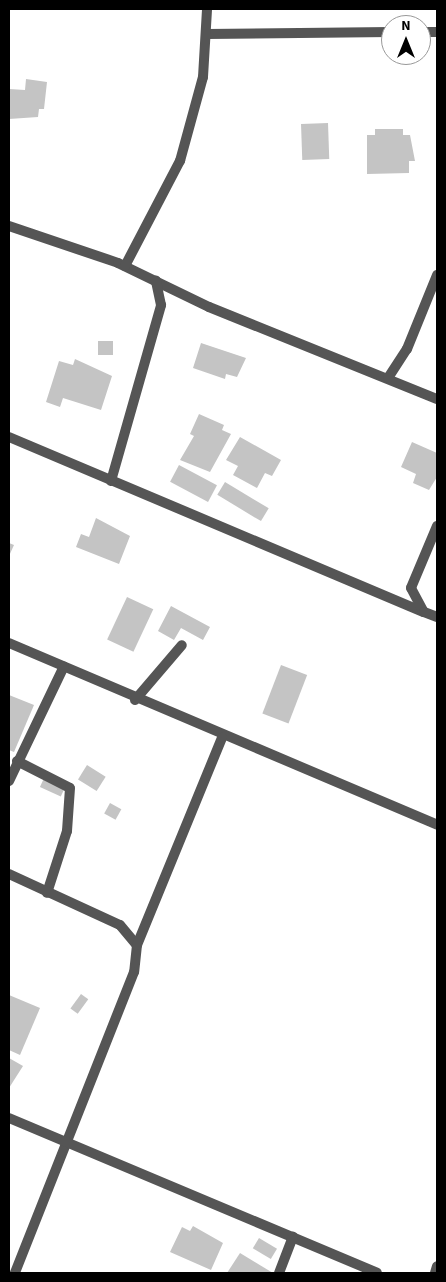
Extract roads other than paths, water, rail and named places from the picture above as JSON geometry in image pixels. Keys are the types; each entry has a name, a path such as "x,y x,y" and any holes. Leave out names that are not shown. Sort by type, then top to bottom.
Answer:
{"street":[{"path":"125,266 180,161 203,77 208,9"},
{"path":"207,34 381,32"},
{"path":"9,226 125,266 209,307 437,399"},
{"path":"388,378 411,341 437,275"},
{"path":"111,481 161,305 156,281"},
{"path":"9,437 437,617"},
{"path":"424,612 411,588 437,526"},
{"path":"9,643 222,738 437,826"},
{"path":"135,700 182,645"},
{"path":"9,781 64,666"},
{"path":"15,1273 70,1142 134,972 137,945 222,738"},
{"path":"17,761 70,788 67,832 47,893"},
{"path":"9,874 120,925 137,945"},
{"path":"9,1118 70,1142 377,1273"},
{"path":"279,1273 294,1237"},
{"path":"435,1273 437,1266"}]}
